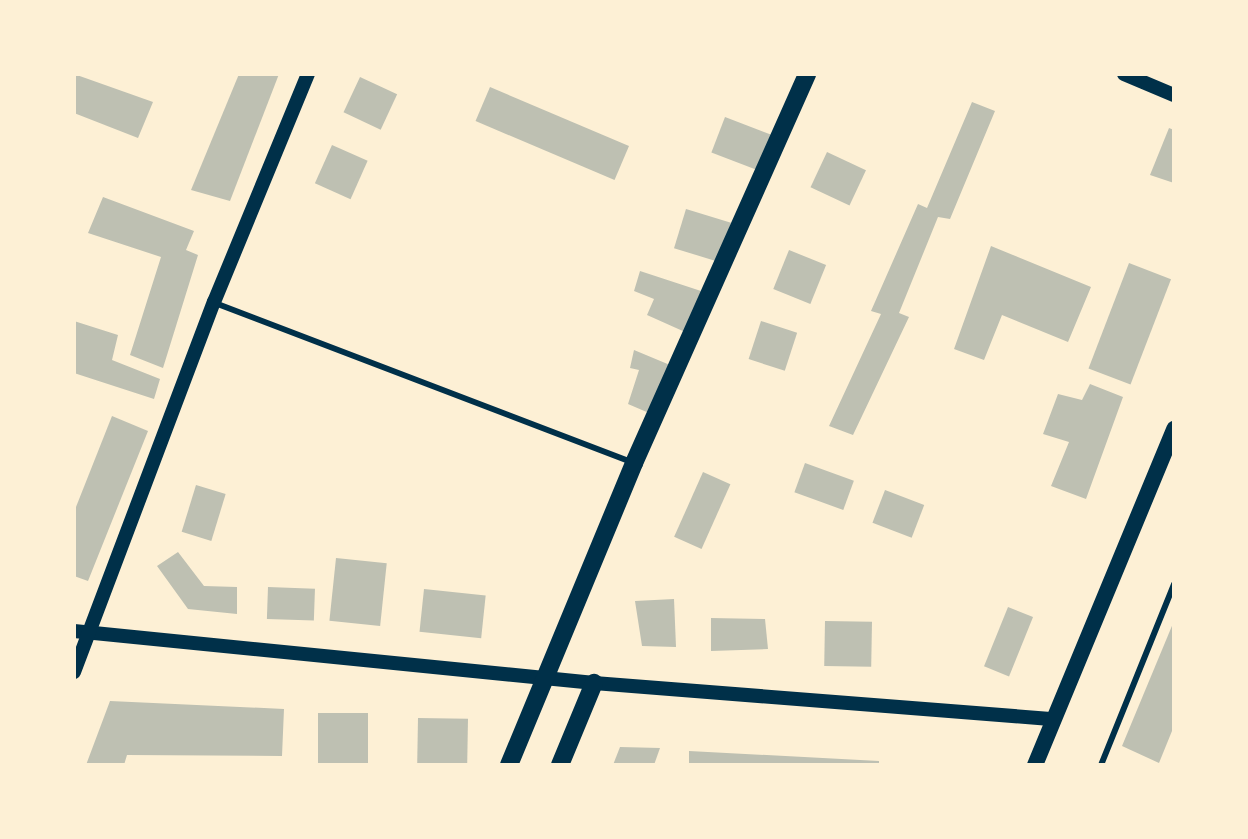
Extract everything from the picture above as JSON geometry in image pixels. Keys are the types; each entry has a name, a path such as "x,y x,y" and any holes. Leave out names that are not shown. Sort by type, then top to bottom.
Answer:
{"main road":[{"path":"509,765 634,463 807,74"},
{"path":"1035,765 1174,429"},
{"path":"560,765 594,683"}],"street":[{"path":"74,672 81,634 308,74"},
{"path":"1124,74 1174,95"},
{"path":"81,634 546,676 594,683 1054,719"}],"lane":[{"path":"214,302 634,463"},
{"path":"1101,765 1174,584"}],"building":[{"path":"74,74 153,102 138,138 74,113"},
{"path":"239,74 279,74 230,201 191,190"},
{"path":"360,77 397,94 381,130 344,112"},
{"path":"490,87 629,146 615,180 476,121"},
{"path":"972,102 995,111 950,219 938,217 899,313 909,317 853,435 829,426 881,314 871,311 918,204 927,208"},
{"path":"725,117 771,135 757,170 711,152"},
{"path":"1169,128 1174,130 1174,183 1150,175"},
{"path":"332,145 368,161 351,199 315,183"},
{"path":"827,152 866,170 849,206 811,187"},
{"path":"103,197 194,231 186,250 198,255 163,368 130,355 161,257 88,233"},
{"path":"686,209 731,223 719,262 674,248"},
{"path":"991,246 1091,287 1068,342 1002,315 984,360 954,349"},
{"path":"789,250 826,265 810,304 773,289"},
{"path":"1129,263 1171,279 1131,385 1089,368"},
{"path":"640,271 701,291 685,332 647,315 654,299 634,291"},
{"path":"74,321 118,335 112,360 160,379 154,399 74,373"},
{"path":"761,321 797,333 785,371 749,359"},
{"path":"634,350 670,365 649,413 628,404 639,370 630,368"},
{"path":"1090,384 1123,397 1086,499 1051,486 1069,442 1043,434 1058,394 1082,400"},
{"path":"112,416 148,431 88,581 74,576 74,512"},
{"path":"805,463 854,481 843,510 794,492"},
{"path":"703,472 730,484 702,549 674,537"},
{"path":"196,485 226,494 211,541 182,532"},
{"path":"885,490 924,505 912,538 872,523"},
{"path":"178,552 204,586 237,587 237,614 188,609 157,566"},
{"path":"336,558 387,563 380,626 329,621"},
{"path":"268,587 315,589 314,621 267,619"},
{"path":"424,589 486,595 481,638 420,632"},
{"path":"674,599 676,647 642,646 635,601"},
{"path":"1008,607 1033,617 1009,676 984,666"},
{"path":"711,618 765,619 768,649 711,651"},
{"path":"825,621 872,622 871,667 824,666"},
{"path":"1174,621 1174,726 1159,763 1122,746"},
{"path":"110,701 284,709 282,756 127,755 124,765 86,765"},
{"path":"318,713 368,713 368,765 318,765"},
{"path":"418,718 468,719 467,765 417,765"},
{"path":"620,747 660,748 654,765 613,765"},
{"path":"689,751 879,761 879,765 689,765"}]}
